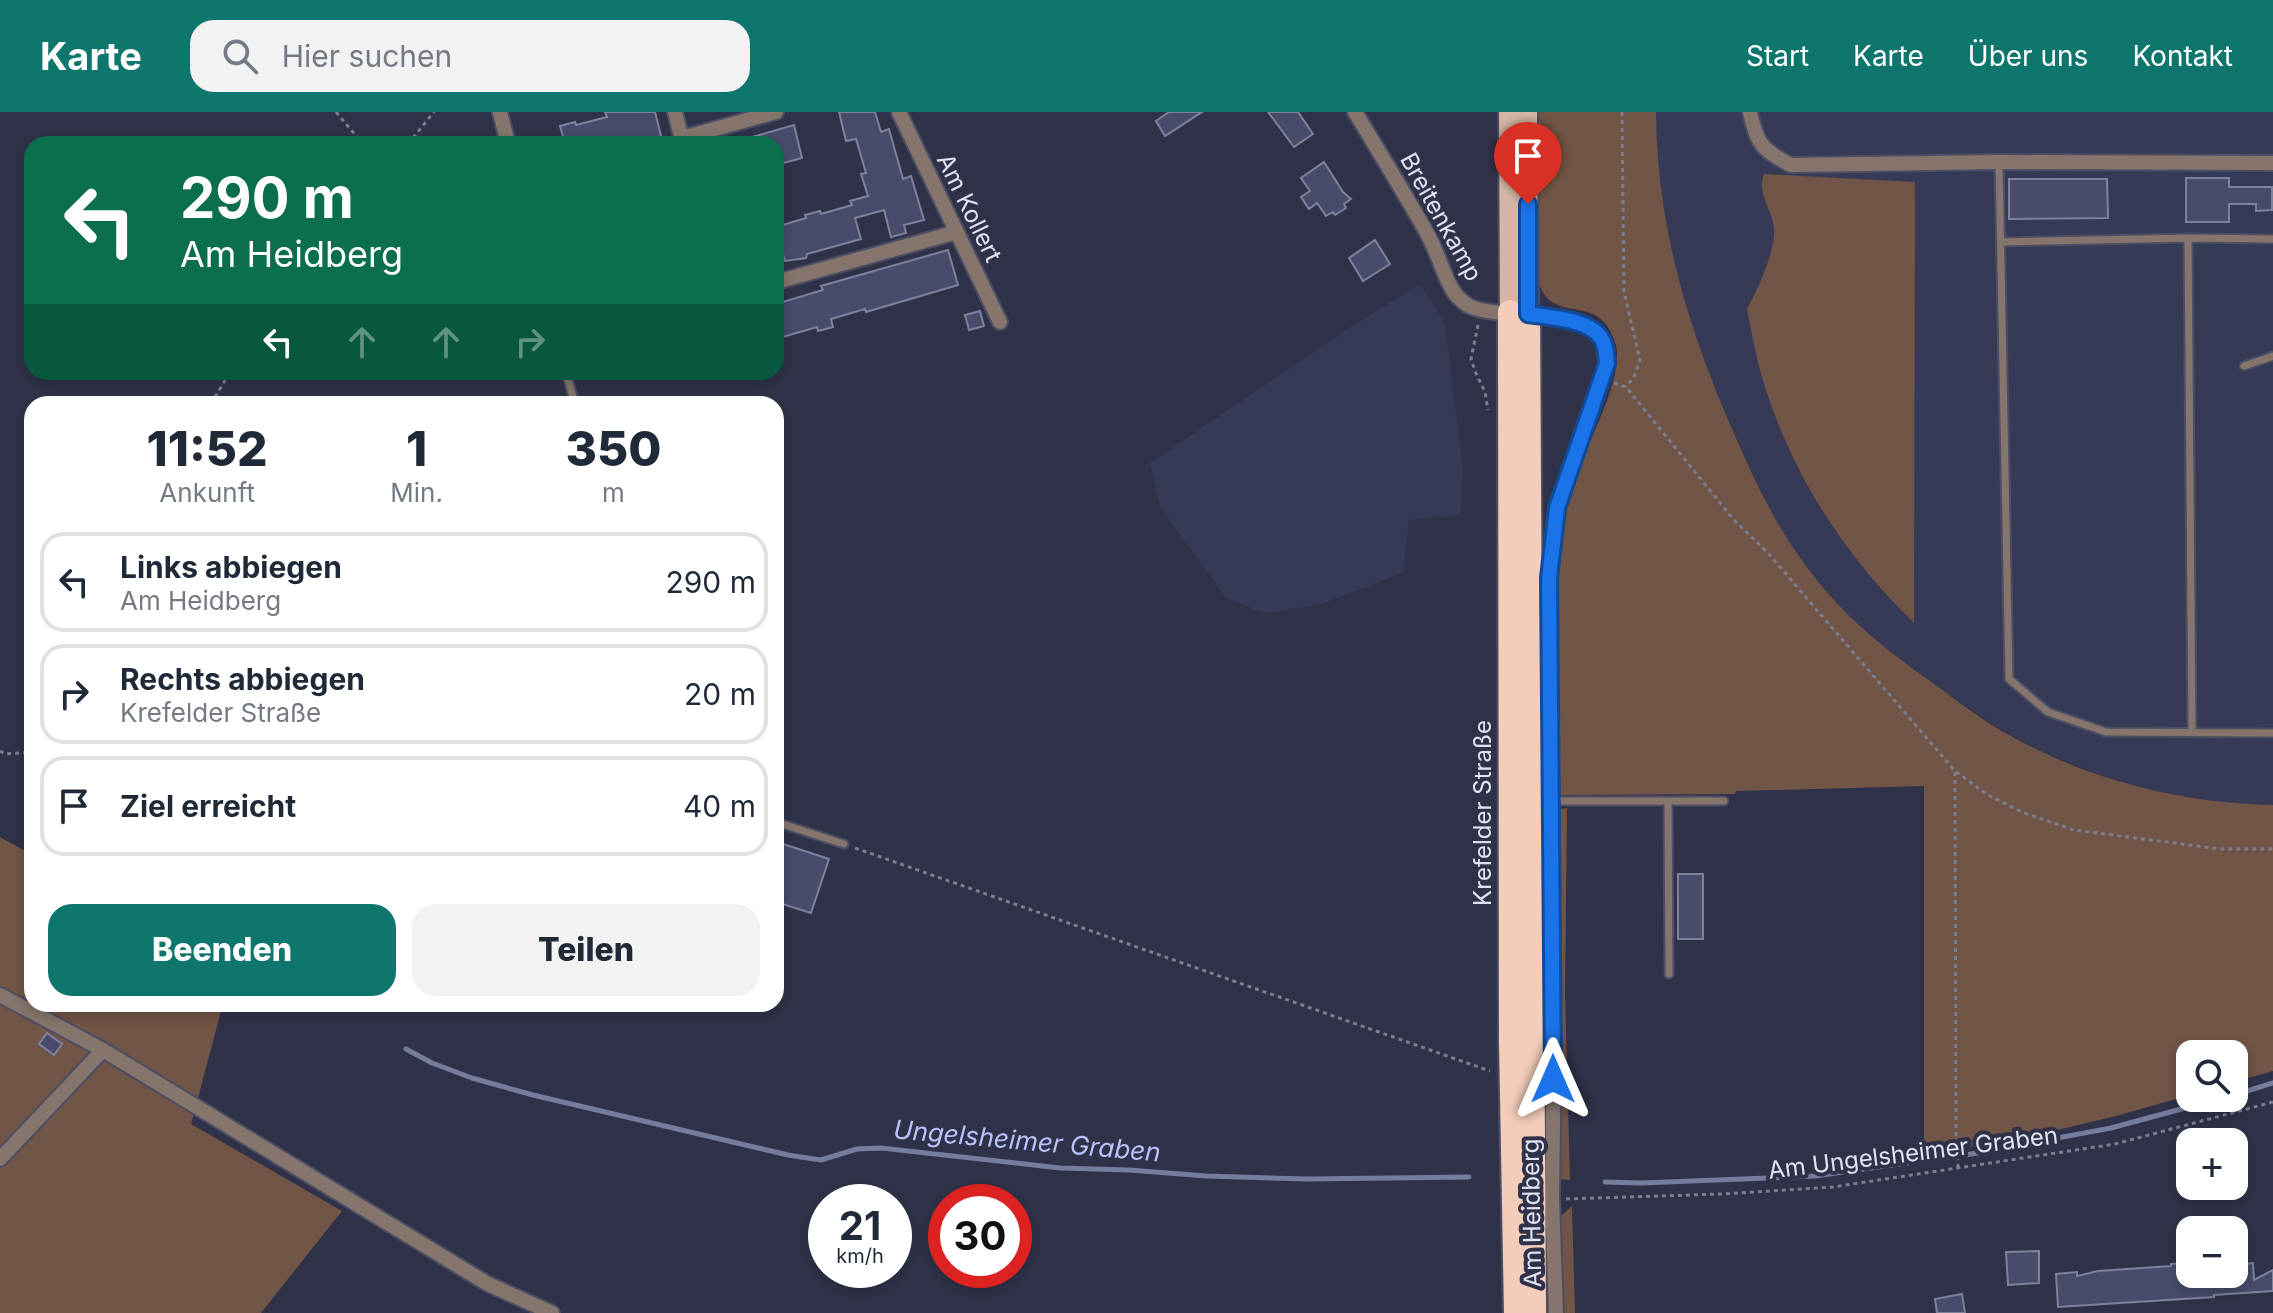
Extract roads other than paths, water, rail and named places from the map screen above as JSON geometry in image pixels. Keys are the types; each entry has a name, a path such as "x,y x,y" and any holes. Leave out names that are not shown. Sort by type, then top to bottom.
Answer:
{"highway":[{"name":"Krefelder Straße","path":"1516,1313 1511,1041 1519,313"},
{"name":"Krefelder Straße","path":"1519,313 1534,1313"}],"main road":[{"name":"Krefelder Straße","path":"1509,112 1519,313"},
{"name":"Krefelder Straße","path":"1519,313 1527,112"}],"street":[{"path":"500,112 506,136"},
{"path":"675,112 681,136"},
{"path":"698,136 776,112"},
{"name":"Am Kollert","path":"899,112 1000,322"},
{"name":"Breitenkamp","path":"1355,112 1429,236 1453,291 1467,305 1481,310 1519,313"},
{"path":"1750,112 1754,131 1769,154 1791,165 2273,163"},
{"path":"784,280 957,232"},
{"name":"Am Heidberg","path":"1519,313 1560,318 1591,328 1601,337 1607,363 1557,508 1549,578 1554,1049 1552,1199 1556,1313"},
{"path":"0,995 24,1008"},
{"path":"32,1012 103,1050 476,1277 552,1313"},
{"path":"0,1159 103,1050"}],"lane":[{"path":"1999,162 2009,679 2048,712 2106,732 2273,733"},
{"path":"2188,238 2192,732"},
{"path":"2002,242 2273,239"},
{"path":"2244,366 2273,356"},
{"path":"1551,801 1724,801"},
{"path":"1668,801 1669,974"},
{"path":"784,825 844,844"}],"waterway":[{"name":"Ungelsheimer Graben","path":"406,1049 472,1078 533,1095 821,1160 857,1149 881,1148 1060,1168 1206,1176 1308,1179 1469,1177"},
{"name":"Ungelsheimer Graben","path":"2248,1091 2273,1083"},
{"name":"Ungelsheimer Graben","path":"1966,1155 2111,1128 2176,1110"},
{"name":"Ungelsheimer Graben","path":"1605,1182 1815,1176 1949,1157"}]}
